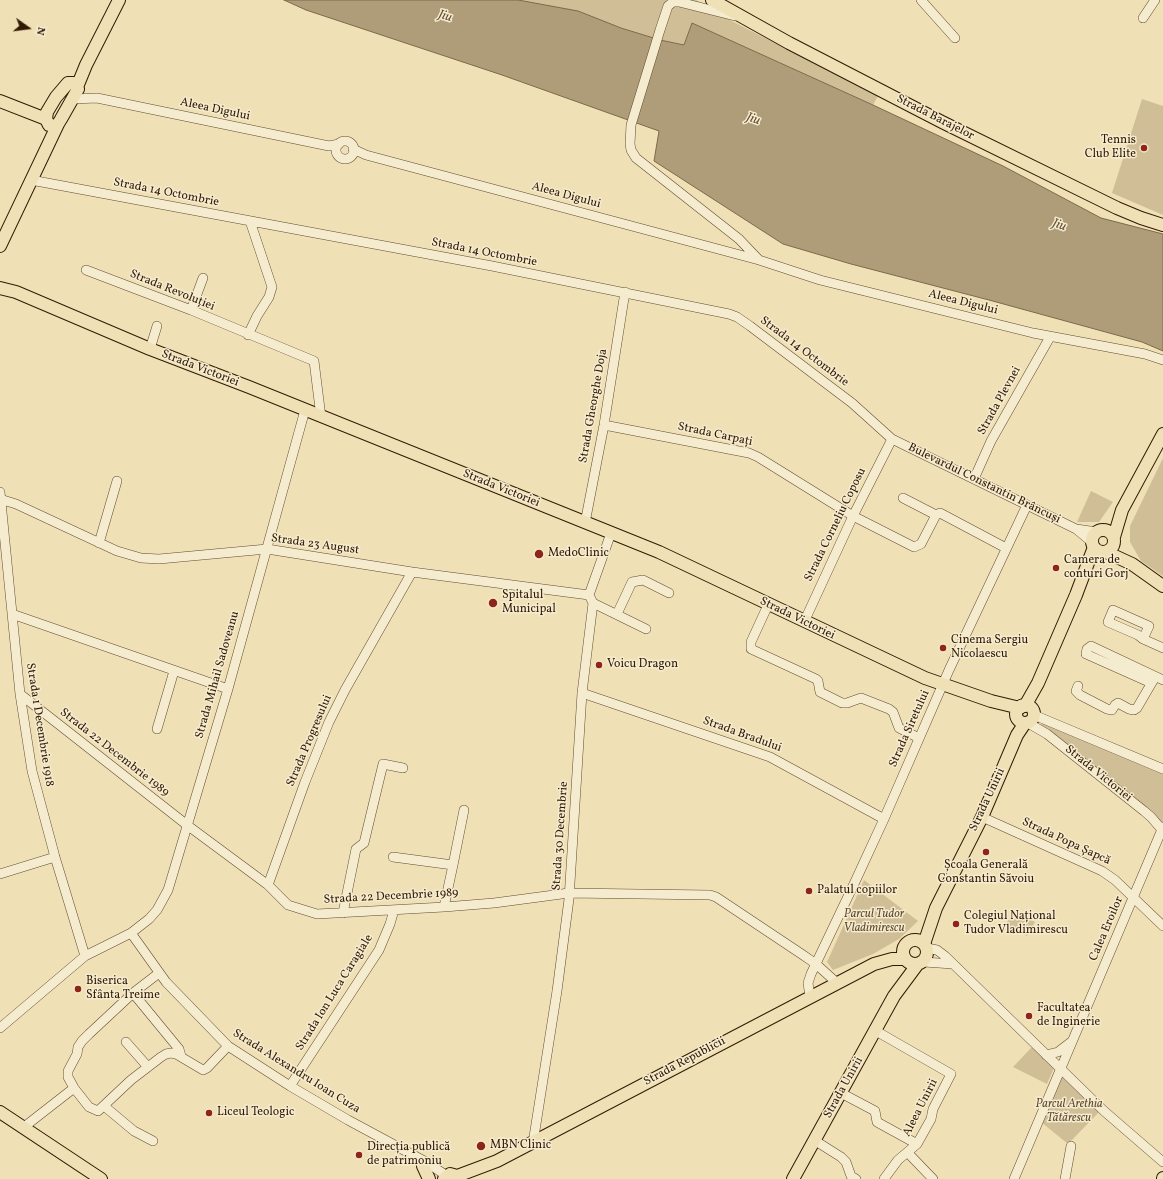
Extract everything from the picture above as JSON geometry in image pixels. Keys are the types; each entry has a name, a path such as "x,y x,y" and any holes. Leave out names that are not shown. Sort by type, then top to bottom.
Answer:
{"main road":[{"path":"51,123 74,89 119,0"},
{"name":"Strada Barajelor","path":"713,0 744,19 935,119 1117,208 1163,225"},
{"path":"28,112 44,110 51,106 62,89 74,89"},
{"path":"0,101 51,123"},
{"path":"0,246 48,145 51,123 51,106"},
{"name":"Strada Victoriei","path":"2,287 150,349 681,562 904,669 1025,715"},
{"name":"Strada Unirii","path":"913,962 903,952 917,944 982,817 1099,543 1122,510 1163,434"},
{"name":"Strada Unirii","path":"1114,540 1122,510"},
{"path":"1099,543 1112,534 1114,540"},
{"name":"Bulevardul Constantin Brâncuși","path":"1114,540 1132,564"},
{"name":"Bulevardul Constantin Brâncuși","path":"1099,543 1163,586"},
{"name":"Strada Unirii","path":"793,1179 913,962 927,955 917,944"},
{"name":"Strada Republicii","path":"453,1178 497,1161 533,1143 659,1075 874,964 882,957 917,944"},
{"name":"Strada Republicii","path":"874,964 892,960 913,962"},
{"path":"0,1112 101,1179"},
{"path":"420,1162 429,1179"}],"street":[{"path":"921,0 955,38"},
{"path":"1142,18 1155,0"},
{"name":"Aleea Digului","path":"744,19 679,2 673,2 668,6 631,125 631,150 636,158 739,239 759,260"},
{"name":"Aleea Digului","path":"74,89 97,98 329,146 339,144"},
{"path":"329,146 338,156 342,159 346,159 352,153 352,144 348,142 339,144 336,147 338,156"},
{"name":"Aleea Digului","path":"352,153 366,155 759,260 820,280 1050,337 1145,354 1163,360"},
{"name":"Strada 14 Octombrie","path":"31,180 720,311 737,317 852,403 892,440"},
{"path":"248,335 257,316 270,298 272,287 250,221"},
{"name":"Strada Revoluției","path":"86,270 191,310 248,335 314,361 321,417"},
{"path":"191,310 203,278"},
{"name":"Strada Gheorghe Doja","path":"585,523 604,425 625,292"},
{"path":"150,349 157,326"},
{"name":"Strada Plevnei","path":"974,479 991,441 1050,337"},
{"name":"Strada Mihail Sadoveanu","path":"131,933 153,916 168,890 228,688 305,410"},
{"name":"Strada Carpați","path":"604,425 749,453 758,457 853,516 914,547 921,544 936,515"},
{"name":"Bulevardul Constantin Brâncuși","path":"892,440 1076,529 1099,543"},
{"name":"Strada Corneliu Coposu","path":"804,622 853,516 892,440"},
{"path":"99,543 117,481"},
{"name":"Strada 23 August","path":"0,497 99,543 148,559 267,549 591,599 646,629"},
{"name":"Strada 1 Decembrie 1918","path":"0,497 20,694 32,771 55,857 85,956"},
{"path":"903,498 936,515 940,513 943,514 1006,548"},
{"name":"Strada Siretului","path":"816,964 884,820 943,684 1027,505"},
{"name":"Strada 30 Decembrie","path":"533,1143 557,991 569,893 582,693 591,599 611,533"},
{"name":"Strada Progresului","path":"268,885 305,782 329,722 345,690 412,572"},
{"path":"617,614 632,582 643,580 669,593"},
{"path":"768,605 751,642 750,649 816,679 818,681 820,692 842,703 847,703 861,698 889,708 893,712 899,728 919,738"},
{"path":"12,614 174,671 228,688"},
{"path":"1144,639 1163,648"},
{"path":"1091,646 1157,680 1086,654 1087,650 1091,646"},
{"path":"157,729 174,671"},
{"path":"1078,686 1076,691 1080,695 1107,709 1112,710 1118,703 1134,710 1157,680"},
{"name":"Strada Bradului","path":"582,693 763,754 777,760 884,820"},
{"name":"Strada 22 Decembrie 1989","path":"20,694 187,825 268,885 288,905 317,914 444,907 569,893 710,895 716,897 816,964 837,983"},
{"name":"Strada Victoriei","path":"1025,715 1163,769"},
{"name":"Strada Victoriei","path":"1025,715 1144,811 1163,830"},
{"path":"343,913 356,849 364,843 383,764 403,768"},
{"path":"444,907 464,810"},
{"name":"Strada Popa Șapcă","path":"982,817 1096,867 1115,880 1163,926"},
{"name":"Calea Eroilor","path":"1014,1179 1163,830"},
{"path":"0,874 55,857"},
{"path":"393,857 453,865"},
{"name":"Strada Ion Luca Caragiale","path":"290,1086 379,950 394,910"},
{"path":"0,1028 85,956 131,933"},
{"name":"Strada Alexandru Ioan Cuza","path":"131,933 166,982 228,1046 290,1086 420,1162 453,1178"},
{"path":"917,944 941,952 1104,1111 1163,1162"},
{"path":"913,962 953,964"},
{"path":"810,997 808,983 816,964"},
{"path":"159,973 133,993 82,1041 68,1071 68,1077 74,1088 92,1109 98,1111 131,1080 166,1054 171,1053 181,1056 203,1070 207,1068 228,1046"},
{"path":"133,993 179,1050 181,1056"},
{"name":"Aleea Unirii","path":"876,1031 951,1074 933,1109 931,1119 917,1144 898,1160 884,1179"},
{"name":"Calea Eroilor","path":"1046,1055 1058,1052 1074,1039"},
{"path":"126,1042 148,1067"},
{"path":"24,1127 74,1088"},
{"path":"841,1093 875,1111 877,1122 917,1144"},
{"path":"104,1106 134,1131 153,1141"},
{"path":"814,1140 841,1157 846,1162 851,1176 856,1179"},
{"path":"1065,1179 1071,1146"},
{"path":"908,1153 933,1179"}],"green space":[{"path":"518,0 696,0 728,19 878,96 873,105 692,23 684,45 660,40"},
{"name":"Tennis Club Elite","path":"1142,99 1163,106 1163,215 1112,193"},
{"path":"1163,458 1163,576 1141,561 1130,542 1130,526"},
{"path":"1091,491 1113,502 1099,522 1077,522"},
{"path":"1042,722 1163,772 1163,836 1156,827 1039,729"},
{"name":"Parcul Tudor Vladimirescu","path":"864,880 918,921 899,939 873,954 833,970 827,962"},
{"path":"1014,910 1035,922 1027,936 1006,924"},
{"path":"1032,1047 1054,1068 1047,1084 1013,1067"},
{"name":"Parcul Arethia Tătărescu","path":"1062,1075 1100,1111 1068,1144 1041,1122"}],"water":[{"name":"Jiu","path":"284,0 518,0 578,11 621,28 660,40 684,45 692,23 1003,166 1101,218 1163,234 1163,351 1142,342 851,264 783,244 654,161 659,131 502,75 306,10"}],"place":[{"name":"Tennis Club Elite","path":"1144,148"},
{"name":"MedoClinic","path":"539,554"},
{"name":"Camera de conturi Gorj","path":"1056,568"},
{"name":"Spitalul Municipal","path":"493,603"},
{"name":"Cinema Sergiu Nicolaescu","path":"943,648"},
{"name":"Voicu Dragon","path":"599,665"},
{"name":"Școala Generală Constantin Săvoiu","path":"986,852"},
{"name":"Palatul copiilor","path":"809,891"},
{"name":"Colegiul Național Tudor Vladimirescu","path":"956,924"},
{"name":"Biserica Sfânta Treime","path":"78,989"},
{"name":"Facultatea de Inginerie","path":"1029,1016"},
{"name":"Liceul Teologic","path":"209,1113"},
{"name":"MBN Clinic","path":"481,1146"},
{"name":"Direcția publică de patrimoniu","path":"359,1155"}]}
